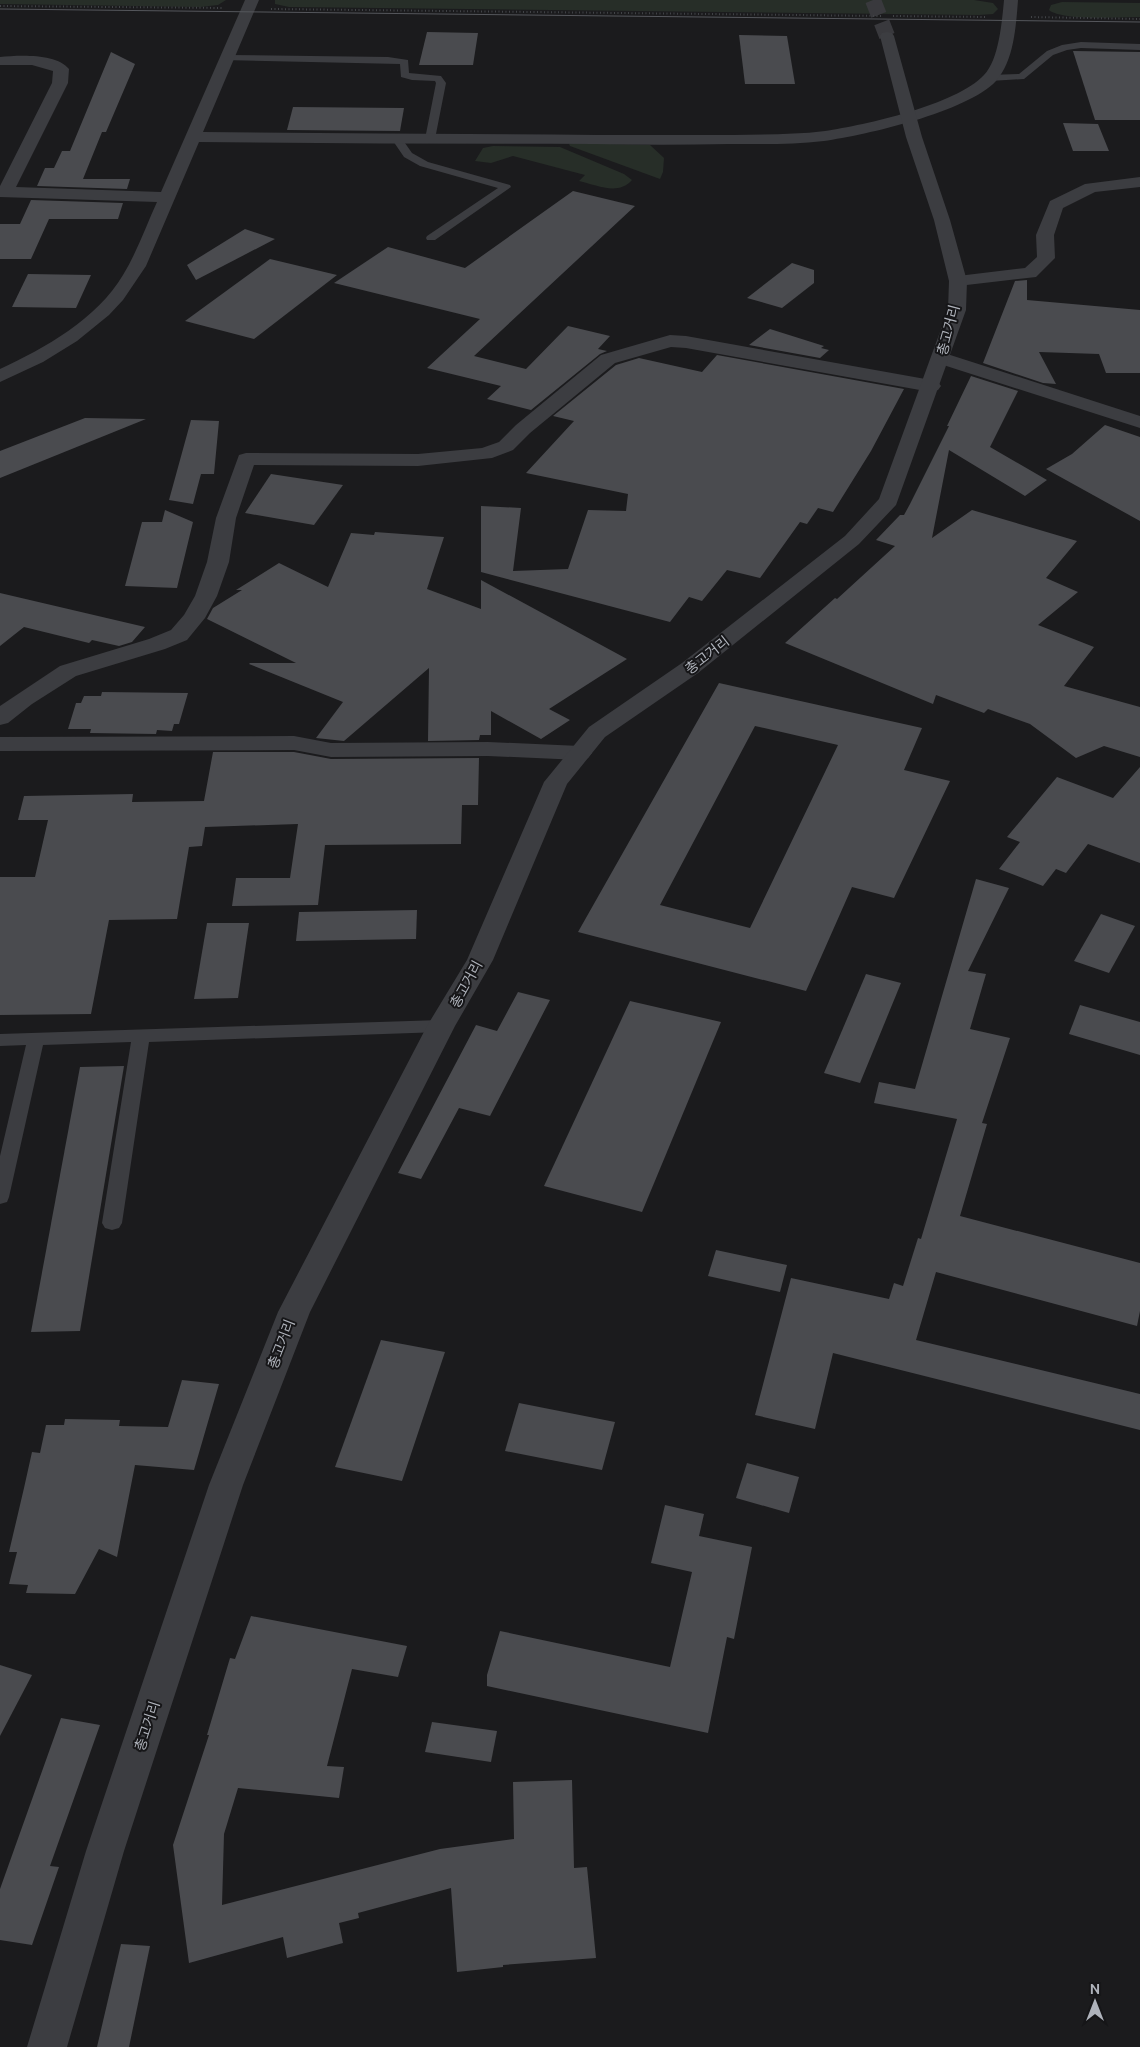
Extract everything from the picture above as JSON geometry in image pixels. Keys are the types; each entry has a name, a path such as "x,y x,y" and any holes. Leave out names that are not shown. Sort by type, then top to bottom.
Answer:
{"street":[{"path":"192,137 789,139 824,136 862,129 909,116 950,103 968,95 990,78 1000,62 1011,0"},
{"path":"0,376 25,365 77,334 129,280 250,4"},
{"name":"총고거리","path":"47,2047 105,1851 233,1467 294,1312 442,1026 480,960 556,782 597,732 690,668 852,540 889,501 957,310 958,281 942,220 914,137 888,36"},
{"path":"0,61 52,63 61,69 60,83 2,192 167,197"},
{"path":"958,281 1003,278 1030,273 1046,258 1045,235 1056,205 1091,188 1140,182"},
{"path":"0,718 24,699 68,671 157,644 179,635 194,618 206,596 218,562 226,518 246,459 418,460 484,454 506,446 523,429 608,359 670,341 686,342 931,386"},
{"path":"941,358 1140,422"},
{"path":"0,744 294,744 331,750 488,749 580,753"}],"lane":[{"path":"990,78 1021,77 1050,53 1065,47 1081,45 1140,47"},
{"path":"226,58 388,60 405,62 404,75 438,78 441,83 430,139"},
{"path":"396,138 408,155 424,164 506,188 431,238"},
{"path":"0,1040 442,1026"},
{"path":"112,1223 141,1036"},
{"path":"0,1197 36,1039"}],"path":[{"path":"0,6 250,4 1140,19"}],"shaded area":[{"path":"0,0 226,0 218,5 200,7 0,4"},
{"path":"275,0 974,0 993,3 998,9 993,14 979,15 289,7 275,4"},
{"path":"1062,2 1140,3 1140,17 1078,17 1066,16 1049,10 1051,5"},
{"path":"569,144 650,145 664,158 663,172 660,179 570,146"},
{"path":"493,146 560,147 624,174 632,180 620,187 607,188 579,181 585,175 513,156 491,163 475,161 483,148"}],"building":[{"path":"427,32 478,33 473,65 419,65"},
{"path":"739,35 787,36 795,84 745,84"},
{"path":"1073,51 1140,52 1140,120 1095,120"},
{"path":"111,52 135,64 106,132 102,132 83,179 130,179 127,189 37,186 45,168 54,168 62,151 70,151"},
{"path":"293,107 404,108 400,131 287,130"},
{"path":"1063,123 1098,124 1109,151 1073,151"},
{"path":"573,191 635,206 474,356 526,369 568,326 610,336 598,349 607,351 600,354 531,410 487,399 501,386 427,368 480,319 334,283 388,247 465,268"},
{"path":"31,200 123,203 118,219 49,219 31,259 0,259 0,224 20,224"},
{"path":"245,229 275,239 196,280 187,265"},
{"path":"270,259 337,275 254,339 185,321"},
{"path":"792,263 814,270 814,283 782,308 747,298"},
{"path":"28,274 91,275 76,308 12,307"},
{"path":"1027,280 1027,300 1140,310 1140,373 1106,373 1099,354 1039,352 1056,384 1043,383 983,363 1015,281"},
{"path":"770,329 824,346 821,348 829,350 820,358 749,345"},
{"path":"717,355 904,389 871,451 833,512 818,508 807,524 800,522 760,578 727,570 702,601 689,597 670,622 481,572 481,506 521,508 513,571 568,569 588,510 626,511 628,494 526,473 574,421 553,416 616,365 639,358 702,372"},
{"path":"971,376 1018,391 990,447 1047,480 1025,496 949,450 932,538 972,510 1077,541 1046,578 1078,592 1038,625 1094,647 1064,686 1140,707 1140,757 1104,746 1076,758 1030,724 988,709 984,713 936,695 933,704 785,643 895,546 876,540 900,515 904,515 949,426 947,426"},
{"path":"85,418 146,419 0,478 0,451"},
{"path":"191,420 219,421 214,474 201,474 193,504 169,500"},
{"path":"1105,425 1140,437 1140,521 1046,469 1072,454"},
{"path":"271,474 343,485 314,525 245,513"},
{"path":"165,510 193,522 177,588 125,586 142,522 162,522"},
{"path":"375,532 444,537 427,589 481,609 481,580 627,659 549,709 570,720 541,739 491,711 491,735 480,735 479,740 428,741 429,668 344,741 316,738 343,702 249,664 296,663 207,619 213,608 242,590 236,590 279,563 328,587 351,533 374,535"},
{"path":"0,593 145,627 132,642 119,646 92,640 89,643 24,627 0,646"},
{"path":"719,683 922,728 904,770 950,781 894,898 852,887 806,991 578,932","holes":["755,726 838,745 750,928 660,905"]},
{"path":"102,692 188,693 179,724 174,724 172,731 157,730 156,734 90,733 91,729 68,729 76,703 81,703 84,696 101,696"},
{"path":"213,752 294,752 331,759 479,758 478,805 462,805 461,844 325,845 318,905 232,906 236,878 290,878 298,824 205,827 202,846 189,847 177,919 109,920 91,1014 0,1015 0,877 35,877 48,820 18,820 24,796 133,794 132,802 204,801"},
{"path":"1140,767 1140,863 1088,844 1066,873 1056,869 1043,886 999,869 1020,842 1007,837 1057,777 1113,798"},
{"path":"976,879 1009,888 968,971 986,974 970,1029 1010,1038 982,1123 987,1124 960,1216 1140,1263 1140,1311 1137,1326 936,1272 916,1340 1140,1394 1140,1430 833,1353 815,1429 755,1415 791,1278 889,1299 894,1283 903,1286 918,1238 921,1239 957,1119 874,1103 879,1082 915,1089"},
{"path":"417,910 416,939 296,941 299,912"},
{"path":"1101,914 1135,926 1109,973 1074,961"},
{"path":"207,923 249,923 238,998 194,999"},
{"path":"866,974 901,983 860,1083 824,1073"},
{"path":"518,992 550,1000 490,1116 459,1108 421,1179 398,1173 476,1025 497,1031"},
{"path":"630,1001 721,1022 642,1212 544,1186"},
{"path":"1080,1005 1140,1022 1140,1055 1069,1034"},
{"path":"124,1066 80,1331 31,1332 80,1067"},
{"path":"716,1250 787,1265 780,1292 708,1276"},
{"path":"381,1340 445,1352 402,1481 335,1467"},
{"path":"182,1380 219,1384 194,1470 135,1465 117,1557 99,1549 75,1594 26,1593 28,1585 9,1584 17,1552 9,1552 32,1452 40,1453 46,1425 64,1425 65,1419 120,1420 119,1426 168,1427"},
{"path":"519,1403 615,1422 602,1470 505,1451"},
{"path":"747,1463 799,1477 789,1513 736,1498"},
{"path":"665,1505 704,1514 699,1536 752,1547 734,1639 727,1637 708,1733 487,1686 487,1675 500,1631 670,1667 692,1572 651,1563"},
{"path":"251,1616 407,1646 398,1677 352,1669 327,1766 344,1767 339,1798 238,1788 224,1834 222,1905 440,1849 514,1839 513,1782 572,1780 574,1868 587,1867 596,1958 503,1965 503,1967 457,1972 451,1888 358,1913 359,1918 339,1923 343,1943 287,1958 283,1937 189,1963 173,1845 209,1735 207,1735 230,1658 235,1659"},
{"path":"0,1665 32,1675 0,1736"},
{"path":"61,1718 100,1725 50,1866 59,1867 32,1945 0,1940 0,1889"},
{"path":"432,1722 497,1731 491,1762 425,1752"},
{"path":"121,1944 150,1946 129,2047 97,2047"}],"tunnel":[{"path":"873,0 887,36"}],"tram line":[{"path":"0,9 1140,22"}]}
